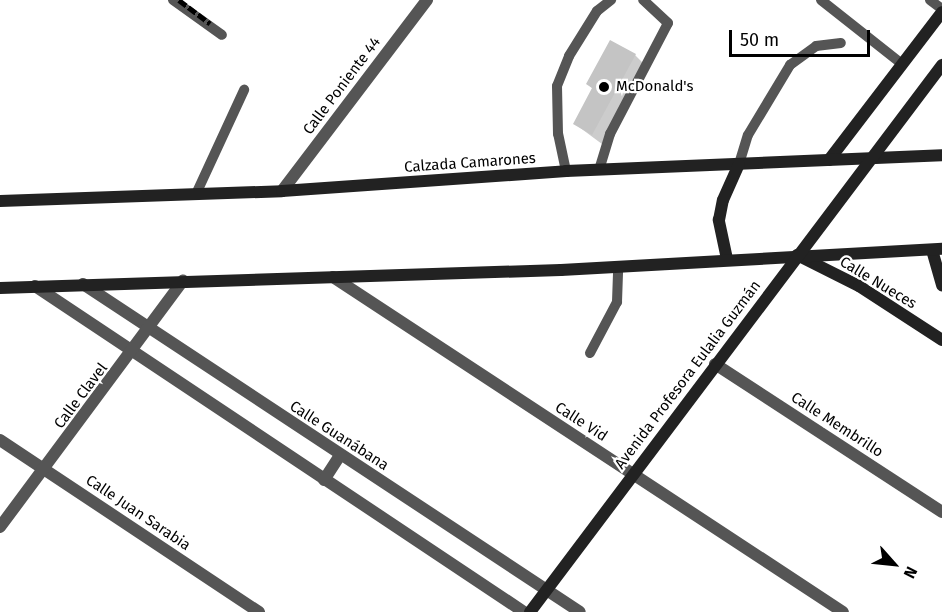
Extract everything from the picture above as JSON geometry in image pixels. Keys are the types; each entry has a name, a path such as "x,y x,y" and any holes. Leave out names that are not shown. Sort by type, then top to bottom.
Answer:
{"main road":[{"path":"829,160 942,10"},
{"name":"Avenida Profesora Eulalia Guzmán","path":"530,612 796,255 942,65"},
{"name":"Calzada Camarones","path":"0,201 282,191 566,171 942,155"},
{"path":"728,259 719,220 723,200 740,164"},
{"path":"0,288 618,266 937,249 942,286"},
{"name":"Calle Nueces","path":"796,255 859,286 942,340"}],"street":[{"name":"Calle Poniente 44","path":"282,191 427,0"},
{"name":"Calle Vid","path":"333,277 843,612"},
{"name":"Calle Clavel","path":"0,527 183,281"},
{"name":"Calle Guanábana","path":"83,284 580,612"},
{"path":"36,286 524,612"},
{"name":"Calle Membrillo","path":"715,364 942,512"},
{"name":"Calle Juan Sarabia","path":"0,440 259,612"},
{"path":"324,480 340,455"}],"lane":[{"path":"172,0 222,35"},
{"path":"566,171 558,134 557,86 569,56 597,11 611,0"},
{"path":"599,170 609,134 668,22 643,0"},
{"path":"821,0 902,64"},
{"path":"930,0 942,10"},
{"path":"740,164 748,135 790,65 816,46 841,43"},
{"path":"196,194 244,90"},
{"path":"590,353 617,302 618,266"}],"building":[{"name":"McDonald's","path":"610,40 636,54 592,135 573,124 592,88 586,84"}],"railway":[{"path":"179,0 210,23"}],"place":[{"name":"McDonald's","path":"604,87"}]}
